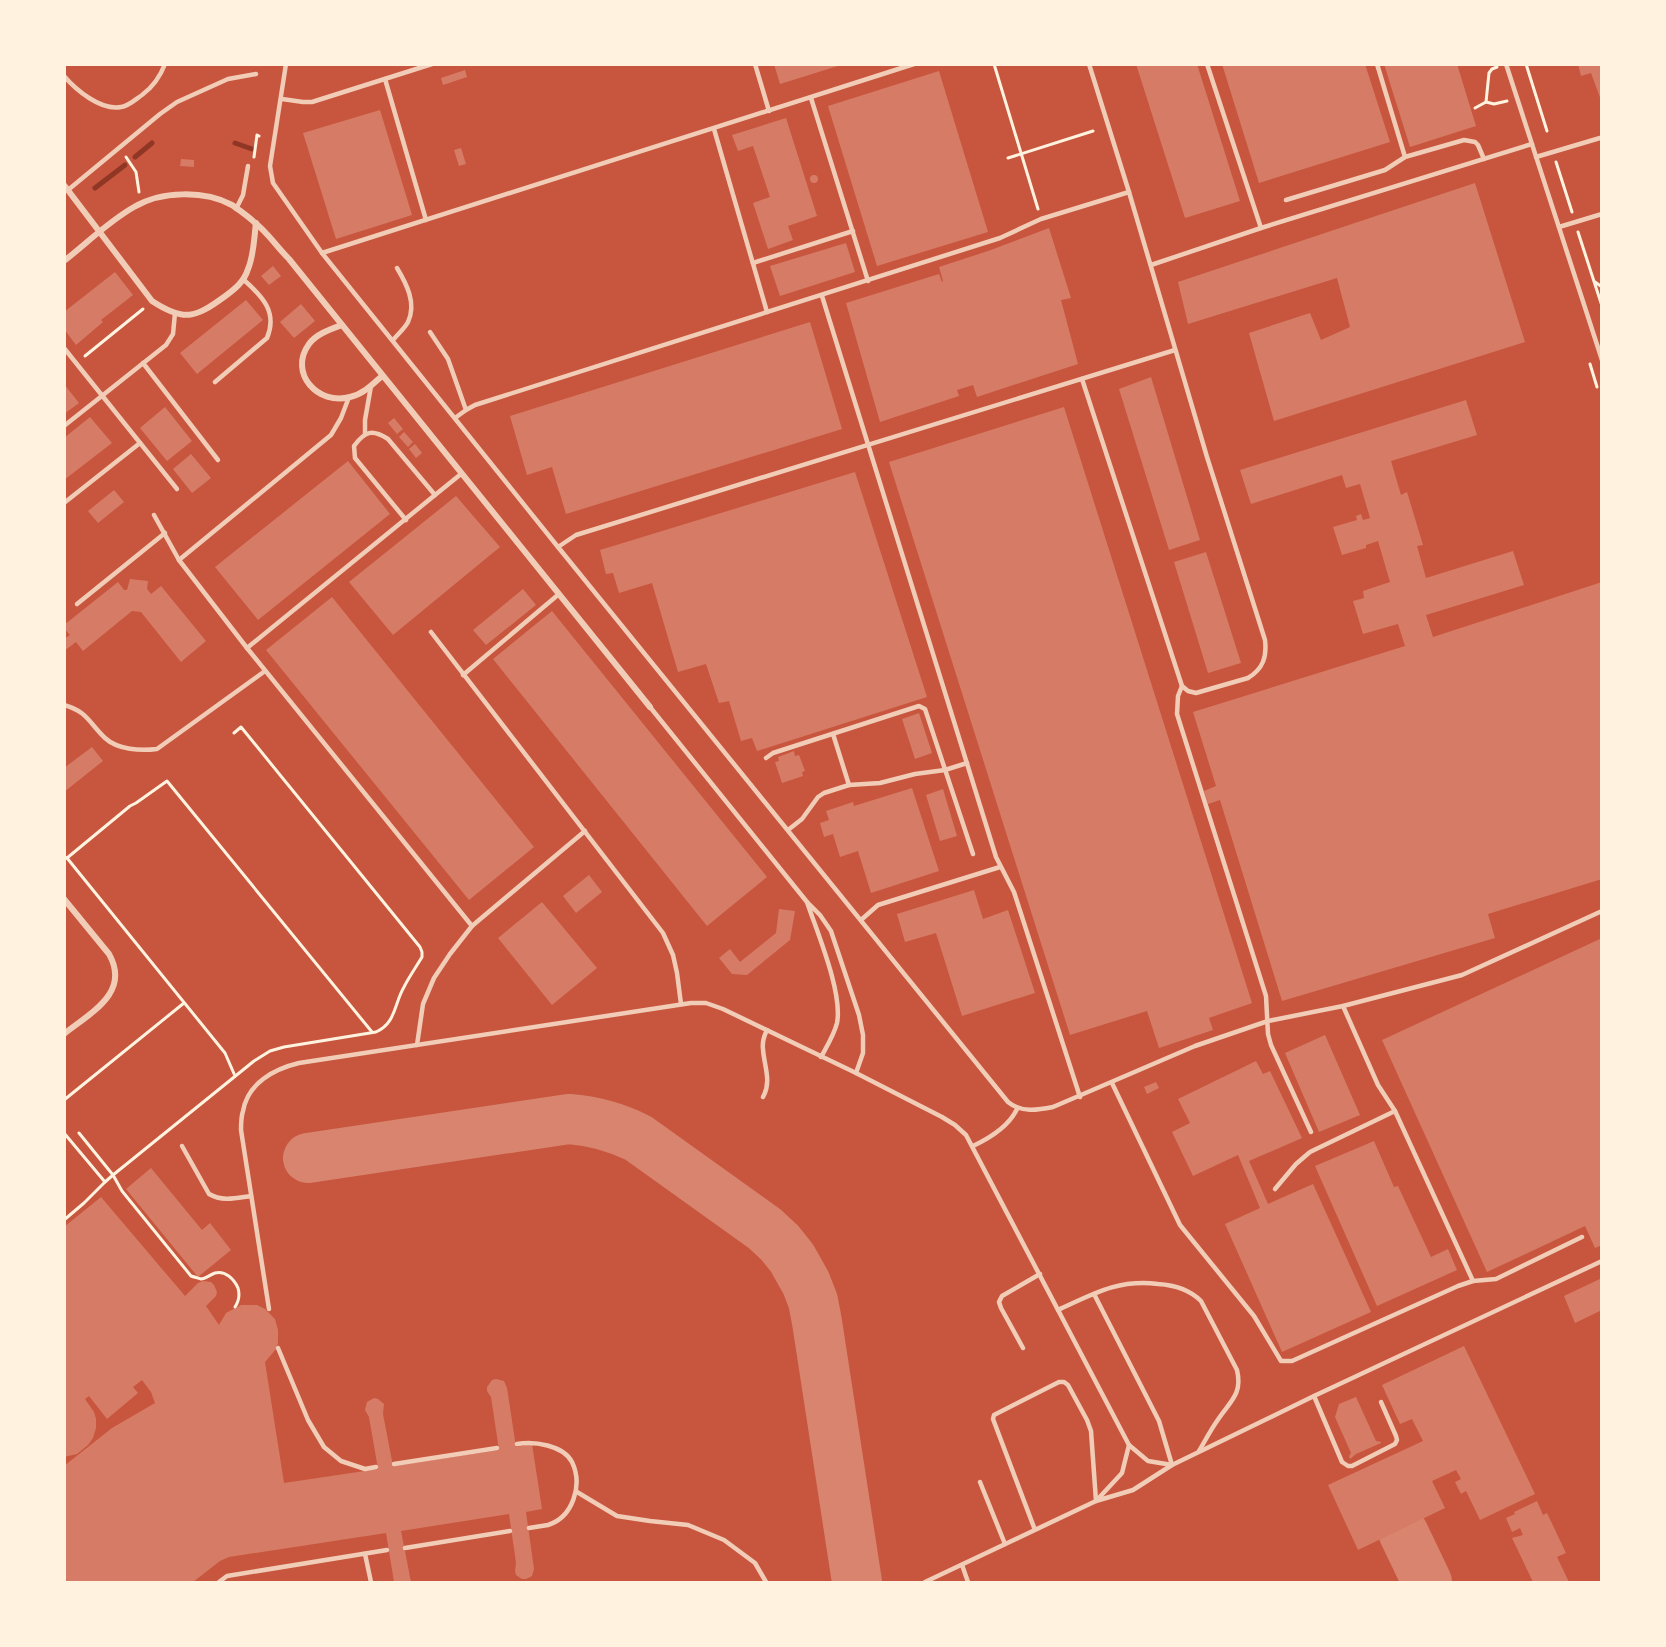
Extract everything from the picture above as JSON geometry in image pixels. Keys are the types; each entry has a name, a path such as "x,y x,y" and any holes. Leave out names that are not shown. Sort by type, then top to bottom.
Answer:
{"street":[{"path":"66,188 152,301 163,309 186,315 203,312 237,288 244,280 253,252 256,223"},
{"path":"64,261 122,214 148,200 163,197 192,195 220,200 236,208 256,223 342,325 650,707"},
{"path":"342,325 326,331 310,342 302,358 304,378 316,392 333,399 349,397 371,387 382,376"},
{"path":"64,899 109,954 115,974 114,987 108,998 64,1034"}],"lane":[{"path":"64,76 81,93 95,101 121,107 130,104 150,89 165,64"},
{"path":"286,64 270,166 273,183 322,253 1008,1102 1017,1108 1035,1110 1080,1097 1195,1046 1268,1021 1343,1006 1462,975 1602,911"},
{"path":"282,99 312,102 432,64"},
{"path":"755,64 769,111"},
{"path":"322,253 914,64"},
{"path":"1082,379 1182,686 1196,693 1248,678 1260,669 1265,657 1265,640 1175,350 1130,192 1089,64"},
{"path":"1207,64 1261,228"},
{"path":"1377,64 1405,158"},
{"path":"1506,64 1602,360"},
{"path":"66,188 177,102 228,79 256,74"},
{"path":"385,79 426,220"},
{"path":"811,98 868,280"},
{"path":"714,129 767,312"},
{"path":"1536,157 1600,138"},
{"path":"1286,200 1385,170 1405,158 1464,140 1470,140 1478,145 1484,159"},
{"path":"1151,265 1261,228 1532,144"},
{"path":"236,208 243,195 248,166"},
{"path":"455,418 466,410 1000,238 1041,219 1130,192"},
{"path":"1559,227 1602,214"},
{"path":"753,263 853,231"},
{"path":"393,340 405,327 411,313 408,289 397,268"},
{"path":"215,382 267,338 270,330 271,317 267,307 262,298 244,280"},
{"path":"822,296 996,857 1014,892 1080,1097"},
{"path":"64,426 166,345 173,334 176,313"},
{"path":"430,332 448,359 466,410"},
{"path":"64,348 177,489"},
{"path":"558,547 576,535 1175,350"},
{"path":"143,363 218,460"},
{"path":"365,434 371,387"},
{"path":"179,560 331,435 349,397"},
{"path":"406,520 355,458 354,446 365,434 372,432 388,439 435,495"},
{"path":"64,504 140,443"},
{"path":"247,648 461,474"},
{"path":"154,515 179,560 247,648 472,926"},
{"path":"77,604 165,533"},
{"path":"463,675 559,594"},
{"path":"430,632 663,933 673,955 681,1004"},
{"path":"64,705 85,714 106,740 118,746 146,750 157,749 265,671"},
{"path":"1182,686 1178,696 1177,714 1266,996 1268,1034 1273,1050 1311,1132"},
{"path":"766,758 773,753 919,706 923,707 973,854"},
{"path":"650,707 831,931 859,1015 863,1035 863,1053 856,1073"},
{"path":"833,734 849,785"},
{"path":"788,830 804,817 818,797 824,794 849,785 880,783 915,774 945,770 966,763"},
{"path":"417,1045 423,1004 434,978 450,954 472,926 585,831"},
{"path":"861,920 878,905 1000,867"},
{"path":"807,902 835,989 838,1007 837,1023 821,1057"},
{"path":"269,1309 241,1130 243,1108 253,1089 267,1076 282,1068 299,1064 681,1004 706,1003 856,1073 955,1125 966,1135 1129,1445 1148,1461 1172,1465"},
{"path":"1343,1006 1378,1085 1395,1111 1473,1281"},
{"path":"763,1097 767,1090 768,1076 763,1049 763,1039 767,1030"},
{"path":"1112,1083 1180,1225 1254,1316 1281,1361 1292,1361 1443,1292 1473,1281 1496,1279 1582,1237"},
{"path":"973,1146 1009,1121 1017,1108"},
{"path":"1275,1189 1296,1164 1310,1152 1395,1111"},
{"path":"182,1146 209,1194 224,1199 251,1196"},
{"path":"925,1582 1096,1501 1133,1490 1172,1465 1602,1261"},
{"path":"1023,1348 1000,1308 999,1302 1002,1296 1040,1274"},
{"path":"1058,1310 1094,1294 1124,1284 1140,1282 1184,1289 1201,1301 1237,1370 1239,1386 1236,1395 1197,1453"},
{"path":"1094,1294 1159,1421 1172,1465"},
{"path":"278,1348 308,1420 324,1447 341,1461 365,1469 376,1467"},
{"path":"1035,1530 993,1419 994,1415 1059,1382 1068,1385 1091,1431 1096,1501"},
{"path":"1314,1396 1342,1462 1348,1466 1395,1444 1396,1436 1381,1402"},
{"path":"517,1444 528,1442 547,1445 560,1451 572,1461 576,1476 577,1492 572,1504 562,1516 549,1524 529,1528"},
{"path":"1096,1501 1122,1473 1129,1445"},
{"path":"394,1464 497,1448"},
{"path":"980,1482 1005,1544"},
{"path":"577,1492 617,1516 688,1525 724,1540 755,1563 766,1582"},
{"path":"405,1548 510,1531"},
{"path":"219,1582 227,1576 387,1550"},
{"path":"365,1554 370,1582"},
{"path":"962,1565 968,1582"}],"path":[{"path":"994,64 1041,219"},
{"path":"1526,64 1547,131"},
{"path":"1486,102 1489,73 1497,67"},
{"path":"1475,108 1486,102 1494,104 1507,101"},
{"path":"1008,158 1093,131"},
{"path":"248,166 254,159 257,135 260,136"},
{"path":"120,148 136,172 139,204"},
{"path":"1556,162 1573,216"},
{"path":"1577,227 1602,306"},
{"path":"1594,281 1602,286"},
{"path":"76,363 146,306"},
{"path":"1588,357 1597,387"},
{"path":"64,1220 113,1175 235,1076 270,1051 384,1028 390,1020 402,990 422,957 422,952 241,727 234,733"},
{"path":"235,1076 225,1053 66,857 130,806 167,781 372,1032"},
{"path":"64,1100 184,1003"},
{"path":"64,1133 105,1182"},
{"path":"79,1133 113,1175 122,1191 191,1276 199,1279 216,1272 230,1277 239,1293 235,1307"}],"building":[{"path":"774,64 841,64 841,65 780,84"},
{"path":"1136,64 1197,64 1240,201 1185,218"},
{"path":"1222,64 1365,64 1390,142 1259,183"},
{"path":"1384,64 1457,64 1476,126 1410,147"},
{"path":"1578,64 1602,64 1602,103 1591,73 1581,76"},
{"path":"465,70 467,77 443,85 441,78"},
{"path":"939,71 988,232 877,266 828,106"},
{"path":"380,110 412,215 336,239 303,133"},
{"path":"786,118 817,216 788,226 793,240 768,249 753,203 770,197 753,146 738,151 732,135"},
{"path":"461,148 466,164 459,166 454,150"},
{"path":"181,159 194,160 194,167 180,166"},
{"path":"814,175 818,179 814,183 810,179"},
{"path":"1475,183 1525,342 1274,421 1249,333 1310,313 1321,340 1350,327 1337,278 1188,324 1178,282"},
{"path":"1049,228 1071,298 1061,300 1078,364 977,397 973,385 957,390 959,396 880,422 846,303 939,274 942,282 939,267"},
{"path":"846,243 855,272 780,296 770,266"},
{"path":"273,266 281,276 269,285 261,276"},
{"path":"115,272 133,295 101,320 103,322 76,345 64,329 64,312"},
{"path":"246,300 263,320 197,374 180,353"},
{"path":"301,304 315,321 294,338 280,322"},
{"path":"810,322 842,429 566,514 552,467 527,475 510,416"},
{"path":"1151,377 1200,540 1169,550 1119,389"},
{"path":"64,384 79,403 64,414"},
{"path":"1466,400 1477,435 1391,461 1401,495 1407,492 1423,545 1417,546 1426,578 1513,551 1524,585 1426,615 1433,637 1602,582 1602,879 1488,914 1495,938 1282,1001 1220,800 1208,804 1204,791 1216,786 1193,712 1405,646 1398,624 1363,634 1353,601 1364,598 1363,591 1390,582 1378,541 1366,545 1366,548 1342,555 1333,527 1357,520 1356,516 1361,514 1363,520 1370,518 1360,484 1346,488 1342,475 1251,504 1240,470"},
{"path":"165,407 192,441 167,461 140,428"},
{"path":"1064,407 1252,1003 1209,1018 1213,1030 1159,1048 1147,1011 1070,1035 889,462"},
{"path":"90,417 112,443 64,480 64,438"},
{"path":"394,418 403,429 397,434 388,423"},
{"path":"404,432 413,442 408,447 399,437"},
{"path":"415,444 422,453 416,458 409,449"},
{"path":"191,454 211,478 192,493 173,469"},
{"path":"348,461 390,514 258,620 215,567"},
{"path":"855,472 927,697 757,751 752,738 741,741 729,701 719,703 706,664 678,672 652,583 619,593 613,573 606,574 600,550"},
{"path":"114,490 124,502 98,523 88,511"},
{"path":"456,496 500,547 393,635 349,582"},
{"path":"1206,552 1241,663 1208,673 1174,562"},
{"path":"130,579 148,581 147,589 151,594 161,586 206,641 181,662 141,612 132,611 83,651 76,642 64,651 64,639 70,635 64,625 118,582 124,590 127,590"},
{"path":"523,589 536,605 486,645 473,630"},
{"path":"332,597 534,847 469,900 266,650"},
{"path":"552,611 767,877 707,926 493,659"},
{"path":"919,713 932,753 915,759 902,719"},
{"path":"92,747 103,761 64,792 64,768"},
{"path":"794,751 795,756 799,755 805,771 802,772 803,776 782,783 775,762 779,761 778,757"},
{"path":"912,788 939,871 871,893 858,851 840,857 833,834 824,837 820,823 829,820 826,811 853,802 854,806"},
{"path":"943,789 957,836 940,841 926,795"},
{"path":"589,875 602,892 576,913 563,896"},
{"path":"974,890 983,919 1008,910 1035,993 962,1016 936,933 905,942 897,914"},
{"path":"542,902 597,968 552,1005 498,938"},
{"path":"779,909 795,911 790,940 747,975 732,974 719,958 730,949 740,962 776,933"},
{"path":"1602,938 1602,1245 1595,1248 1585,1226 1487,1272 1382,1040"},
{"path":"1325,1035 1360,1115 1319,1132 1285,1053"},
{"path":"1256,1061 1263,1074 1270,1071 1302,1138 1249,1161 1268,1204 1313,1184 1371,1312 1282,1352 1225,1224 1260,1208 1238,1155 1193,1176 1172,1132 1190,1123 1178,1099"},
{"path":"1156,1082 1159,1088 1147,1094 1144,1087"},
{"path":"1374,1141 1394,1187 1398,1186 1431,1257 1448,1249 1457,1270 1377,1306 1315,1166"},
{"path":"151,1168 202,1230 210,1223 231,1250 198,1277 126,1189"},
{"path":"101,1197 185,1296 203,1281 214,1285 216,1296 206,1306 219,1325 226,1313 241,1305 257,1305 275,1319 278,1343 265,1362 284,1483 378,1469 369,1417 365,1410 367,1402 374,1398 384,1404 383,1414 393,1466 499,1450 491,1397 487,1387 492,1380 504,1381 516,1447 532,1444 542,1509 526,1512 534,1569 532,1576 522,1579 516,1575 509,1514 401,1531 411,1582 394,1582 386,1533 229,1557 220,1561 193,1582 64,1582 64,1466 112,1428 155,1403 151,1392 142,1380 133,1387 138,1393 107,1419 89,1396 85,1399 96,1419 93,1438 77,1454 64,1457 64,1227"},
{"path":"1602,1278 1602,1310 1575,1323 1564,1296"},
{"path":"1464,1346 1535,1494 1480,1520 1466,1491 1461,1494 1455,1482 1461,1479 1456,1470 1432,1481 1445,1508 1358,1550 1328,1485 1423,1441 1412,1419 1400,1424 1382,1385"},
{"path":"1356,1397 1376,1441 1381,1443 1350,1459 1351,1453 1335,1417 1339,1404"},
{"path":"1537,1501 1543,1515 1547,1513 1566,1553 1557,1557 1569,1582 1533,1582 1512,1538 1523,1535 1520,1528 1512,1532 1506,1518"}],"waterway":[{"path":"135,157 152,143"},
{"path":"235,143 252,149"},
{"path":"95,188 125,165"}],"taxiway":[{"path":"308,1158 569,1119 587,1121 638,1138 765,1229 792,1258 813,1301 857,1582"},
{"path":"1403,1532 1427,1582"}]}
